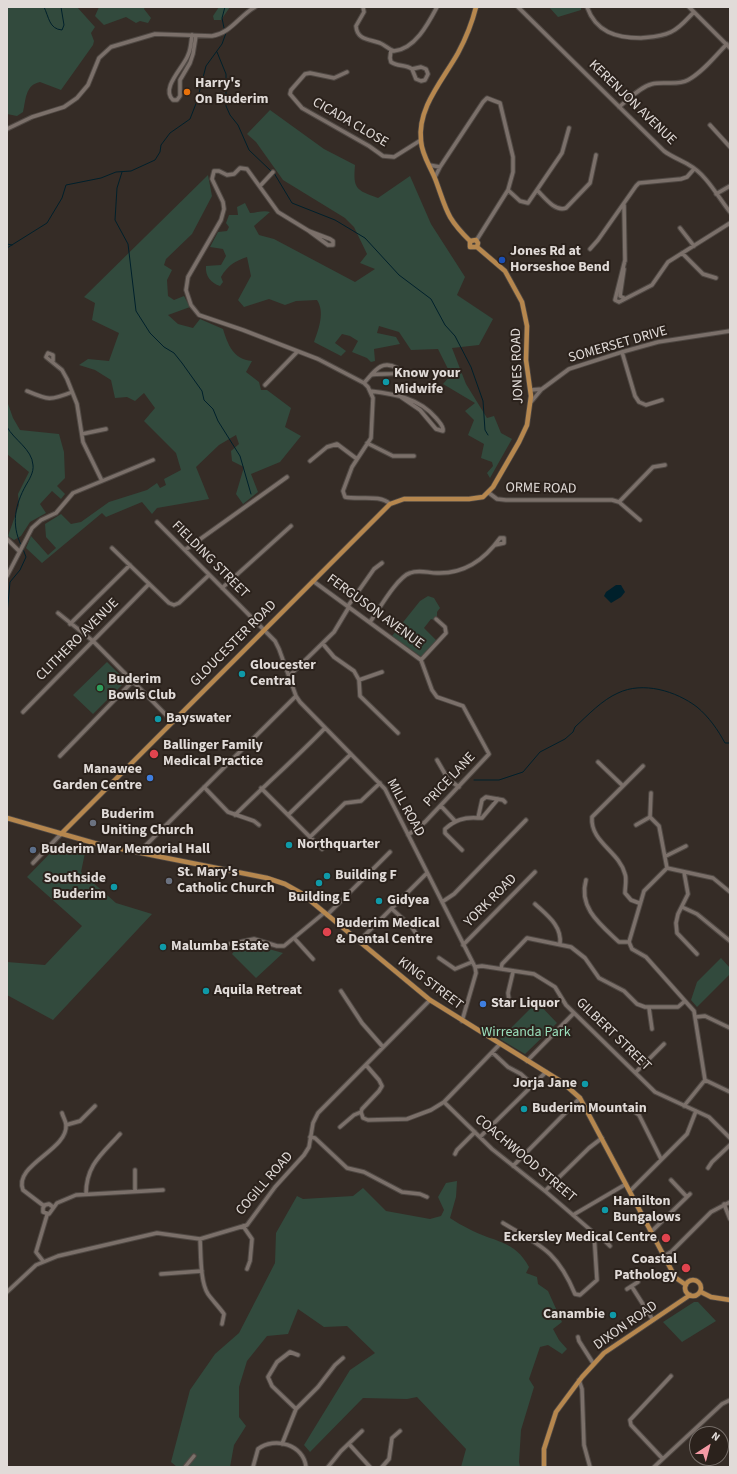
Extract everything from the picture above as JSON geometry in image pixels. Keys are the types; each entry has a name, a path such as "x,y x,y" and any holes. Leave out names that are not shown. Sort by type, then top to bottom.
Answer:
{"main road":[{"path":"476,7 466,38 426,108 422,120 421,140 422,148 448,215 454,225 470,241 473,239 476,241 477,247"},
{"name":"JONES ROAD","path":"470,241 470,247 477,247 505,271 522,302 527,322 526,360 531,390 531,402 523,435 489,493"},
{"name":"ORME ROAD","path":"390,504 404,499 477,499 489,493"},
{"name":"GLOUCESTER ROAD","path":"61,834 390,504"},
{"name":"KING STREET","path":"7,818 61,834 141,853 278,881 301,893 430,1000 562,1082 580,1098 676,1278 686,1285"},
{"path":"689,1281 697,1281 701,1287 701,1292 696,1296 690,1295 686,1292 686,1285 689,1281"},
{"path":"701,1292 711,1297 730,1300"},
{"name":"DIXON ROAD","path":"544,1467 544,1449 556,1412 574,1386 593,1363 604,1353 690,1295"}],"street":[{"path":"7,130 32,117 64,107 78,98 90,81 99,58 111,47 149,35 212,36 223,33 244,13 255,7"},
{"path":"363,7 364,12 356,26 358,33 364,39 380,43 391,50 400,49 418,37 426,27 437,7"},
{"name":"KERENJON AVENUE","path":"518,7 664,151 694,169 730,212"},
{"path":"587,7 596,23 610,34 620,37 661,36 678,28 694,12"},
{"path":"620,107 643,88 651,84 681,82 688,80 697,74 728,46 689,7"},
{"path":"194,36 190,63 180,80 180,96 177,100 173,100 169,94 170,87 188,55 194,36"},
{"path":"391,50 391,62 395,65 406,65 412,69 418,80 423,81 428,76 428,72 424,68 412,69"},
{"name":"CICADA CLOSE","path":"346,72 334,78 310,73 305,74 291,90 290,94 302,108 384,156 394,157 413,146"},
{"path":"434,177 483,102 487,98 494,99 500,103 513,157 513,172 508,190 476,241"},
{"path":"710,125 730,147"},
{"path":"508,190 525,203 528,203 562,153 570,128"},
{"path":"413,146 421,140"},
{"path":"413,146 422,148"},
{"path":"537,190 556,208 561,210 566,208 590,183 596,156"},
{"path":"429,165 440,167"},
{"path":"309,231 330,239 333,241 333,245 328,245 309,231 278,212 247,169 243,168 234,174 227,176 216,170 212,174 212,179 223,202 223,214 188,277 186,290 191,305 199,315 318,359 364,383 373,398 371,432 367,443 345,482 343,490 345,497 355,499 379,499 390,504"},
{"path":"590,249 639,183 681,179 687,177 694,169"},
{"path":"260,186 273,172"},
{"path":"716,194 730,186"},
{"path":"624,205 625,260 616,300 619,302 652,285 668,262 730,224"},
{"path":"680,228 694,246"},
{"path":"682,253 699,271 716,278"},
{"name":"SOMERSET DRIVE","path":"531,402 542,389 569,370 622,352 658,342 730,330"},
{"path":"265,385 297,352"},
{"path":"622,352 635,396 639,402 646,405 662,400"},
{"path":"53,361 62,370 77,404 83,442 102,481"},
{"path":"364,383 378,366 385,364 397,368 397,373 393,374 381,372 371,375"},
{"name":"SOMERSET DRIVE","path":"531,390 542,389"},
{"path":"27,391 47,400 72,392"},
{"path":"370,391 401,397 424,406 442,426 443,431 436,429 420,410 401,397"},
{"path":"82,434 106,429"},
{"path":"367,443 393,456 414,456"},
{"path":"310,461 327,447 337,444 357,459"},
{"path":"7,576 32,528 41,520 56,513 73,493 153,460"},
{"path":"640,520 619,502 653,467 665,465"},
{"path":"185,550 287,477"},
{"name":"ORME ROAD","path":"489,493 497,499 506,500 612,500 619,502"},
{"name":"FIELDING STREET","path":"157,522 264,630"},
{"path":"222,588 291,526"},
{"path":"7,539 20,550"},
{"path":"370,622 400,580 408,573 419,571 437,573 456,571 482,560 495,545"},
{"path":"112,548 169,603 174,605 179,603 209,575"},
{"path":"289,676 334,632 348,607 374,569 382,563"},
{"path":"70,624 130,565"},
{"name":"FERGUSON AVENUE","path":"312,581 422,660 432,690 437,697 463,706 489,754"},
{"name":"CLITHERO AVENUE","path":"23,712 149,584"},
{"path":"58,612 70,624 92,641 173,722"},
{"path":"422,660 446,633 445,627 436,619"},
{"name":"MILL ROAD","path":"264,630 277,645 296,696 325,728 380,783 475,967"},
{"path":"323,644 334,657 354,671 358,680 360,696 398,733"},
{"path":"358,680 382,672"},
{"path":"60,756 132,682"},
{"path":"141,853 144,847 204,786 296,696"},
{"path":"235,814 277,773 288,766 325,728"},
{"path":"288,815 351,754"},
{"name":"PRICE LANE","path":"408,835 425,822 441,806 489,754"},
{"path":"437,760 448,780 459,787"},
{"path":"598,762 622,785"},
{"path":"639,903 631,900 625,893 625,874 616,857 599,840 591,824 592,817 622,785 643,766"},
{"path":"310,837 345,803 361,801 380,783"},
{"path":"204,786 228,812 254,821 259,825"},
{"path":"261,788 322,849"},
{"path":"651,793 650,817 659,826 666,856 667,868 644,891 628,942 632,949 646,957 694,1011 705,1080 684,1106"},
{"path":"478,818 482,800 486,797 505,802"},
{"path":"462,850 445,833 444,829 455,820 470,817 482,818 498,799"},
{"path":"441,806 455,820"},
{"path":"636,826 650,817"},
{"path":"442,902 454,894 526,820"},
{"path":"33,862 61,834"},
{"path":"666,856 686,846"},
{"path":"230,944 254,939 281,946 287,944 326,914 390,852"},
{"path":"667,868 713,878 730,892"},
{"name":"YORK ROAD","path":"463,944 535,872"},
{"path":"684,872 688,894 676,923 677,934 697,954"},
{"path":"359,941 427,873"},
{"path":"586,880 584,886 587,908 593,917 619,942 628,942"},
{"path":"535,904 557,925 561,936 560,944"},
{"path":"682,907 697,914 730,941"},
{"path":"392,909 411,926 419,938"},
{"path":"294,938 313,959"},
{"path":"501,969 502,964 527,938 571,947 585,958 599,978 624,991 637,1004 649,1008 678,1007 685,1001"},
{"path":"439,958 455,969 472,962"},
{"name":"GILBERT STREET","path":"475,967 482,966 534,974 555,987 566,1005 574,1014 636,1072 655,1092 709,1117 730,1138"},
{"path":"462,1021 476,973 475,967"},
{"path":"513,1003 509,1000 508,993 514,972"},
{"path":"342,991 362,1023 383,1047"},
{"name":"COGILL ROAD","path":"7,1292 43,1261 58,1256 157,1233 200,1239 244,1226 251,1221 275,1187 304,1156 309,1147 313,1123 318,1114 430,1000"},
{"path":"649,1008 652,1029"},
{"path":"527,1061 574,1014"},
{"path":"696,1017 706,1016 730,1028"},
{"path":"361,1112 363,1118 368,1120 407,1118 423,1114 444,1102 493,1053 500,1044"},
{"path":"636,1072 664,1044"},
{"path":"493,1053 508,1068 521,1074 533,1085"},
{"path":"340,1127 354,1115 361,1112 364,1106 379,1092 382,1086 380,1080 366,1065"},
{"path":"480,1137 546,1072"},
{"path":"705,1080 730,1092"},
{"path":"513,1166 580,1098"},
{"name":"COACHWOOD STREET","path":"444,1102 492,1149 546,1191 594,1233 595,1238"},
{"path":"66,1126 76,1124 95,1106"},
{"path":"631,1109 639,1115 661,1159"},
{"path":"630,1191 686,1134 696,1111"},
{"path":"53,1207 47,1204 44,1206 23,1190 22,1179 27,1172 62,1138 66,1126 62,1113"},
{"path":"455,1154 457,1150 475,1132"},
{"path":"86,1194 86,1180 94,1163 120,1134"},
{"path":"310,1137 315,1138 347,1168 364,1172 402,1192 420,1194 427,1198"},
{"path":"546,1191 589,1148 602,1138"},
{"path":"708,1168 712,1162 730,1145"},
{"path":"135,1170 135,1191"},
{"path":"671,1180 687,1197"},
{"path":"573,1215 626,1184"},
{"path":"43,1261 36,1252 47,1215 51,1213 53,1207 64,1198 86,1194 163,1190"},
{"path":"651,1232 690,1194"},
{"path":"664,1256 671,1252 711,1212 730,1202"},
{"path":"724,1204 730,1219"},
{"path":"44,1206 43,1212 47,1215"},
{"path":"503,1223 545,1248 557,1262 568,1280 574,1294 580,1295 597,1280 595,1238 602,1238 610,1246"},
{"path":"244,1226 252,1240 250,1260 247,1269"},
{"path":"200,1239 202,1271 207,1293 224,1314 222,1324"},
{"path":"161,1274 202,1271"},
{"path":"627,1289 638,1282"},
{"path":"632,1286 653,1320"},
{"path":"578,1336 579,1341 593,1363"},
{"path":"296,1409 272,1386 268,1377 277,1362 290,1352 298,1355"},
{"path":"282,1444 296,1409 318,1387 335,1365 343,1358"},
{"path":"662,1458 631,1425 630,1420 671,1376"},
{"path":"579,1380 582,1384 584,1445 590,1467"},
{"path":"574,1386 582,1393"},
{"path":"654,1467 722,1404 730,1400"},
{"path":"328,1467 362,1431"},
{"path":"382,1467 390,1459 392,1438 400,1431"},
{"path":"253,1467 258,1449 266,1444 282,1444 297,1448 304,1458 306,1467"},
{"path":"349,1444 370,1467"},
{"path":"186,1467 194,1456"}],"green space":[{"path":"7,7 77,7 95,27 91,33 94,41 93,45 61,90 40,82 31,86 27,94 23,112 17,116 7,114"},
{"path":"99,7 145,7 144,9 151,18 148,23 140,21 136,23 126,17 104,25 95,16"},
{"path":"219,7 230,7 221,20 214,20 213,16"},
{"path":"549,7 581,7 581,10 558,17"},
{"path":"270,110 324,149 355,165 356,184 358,188 365,193 378,198 410,176 431,224 465,277 457,295 493,319 479,345 452,348 466,384 487,418 494,416 501,433 512,439 490,478 487,473 493,466 492,462 481,458 484,444 468,435 474,420 465,411 475,403 443,384 451,375 438,349 411,350 399,332 379,326 377,333 396,337 400,344 374,349 375,361 371,362 367,358 352,352 358,341 350,336 342,334 335,343 346,351 341,356 314,342 321,315 321,310 317,300 296,301 285,305 269,299 244,307 238,300 251,276 247,257 235,262 226,269 221,277 223,282 220,286 211,281 206,273 206,266 221,265 226,256 223,249 210,247 218,232 227,231 229,227 226,223 229,215 238,215 237,207 245,203 250,213 265,211 270,212 254,226 259,235 274,239 355,282 375,269 360,263 367,254 354,227 345,218 283,180 256,142 247,134"},
{"path":"208,175 212,196 192,234 166,259 164,265 172,270 167,280 168,296 174,300 184,296 190,307 168,315 178,324 193,328 200,319 223,329 232,350 240,357 252,361 246,372 259,382 261,390 267,390 291,408 285,427 301,436 280,462 251,474 258,492 243,504 236,494 244,467 232,461 231,451 239,444 236,435 219,445 196,467 209,499 157,508 152,514 142,502 106,517 102,513 42,563 26,548 31,536 48,555 56,548 46,537 45,524 61,514 71,524 81,522 109,502 147,490 157,483 160,488 166,485 164,479 181,470 176,453 144,421 155,408 144,393 135,401 127,397 115,398 111,380 95,370 79,365 88,359 109,361 119,333 92,320 95,303 84,297"},
{"path":"7,401 13,418 20,430 59,434 64,452 65,478 57,486 65,494 61,499 52,491 40,504 46,513 30,522 21,536 14,540 8,536 19,505 18,494 29,472 7,454"},
{"path":"428,596 434,598 440,608 434,620 431,619 424,628 438,642 423,658 392,636 420,601"},
{"name":"Buderim Bowls Club","path":"107,662 126,681 93,714 73,695"},
{"path":"61,842 86,848 81,872 116,903 152,914 53,1020 7,995 7,962 45,965 82,926 27,877"},
{"path":"251,944 283,953 256,978 232,954 238,946"},
{"path":"721,958 730,968 730,974 697,1007 691,1000 697,982"},
{"name":"Wirreanda Park","path":"537,1002 557,1023 525,1054 500,1039"},
{"path":"457,1181 456,1197 450,1218 464,1227 503,1243 517,1252 529,1267 526,1273 537,1277 538,1284 548,1291 562,1322 553,1329 559,1340 567,1349 562,1354 548,1345 540,1347 529,1379 534,1387 521,1430 520,1467 461,1467 466,1449 417,1397 407,1399 363,1398 310,1452 304,1445 350,1370 375,1353 347,1326 324,1327 298,1309 288,1334 267,1336 247,1361 239,1387 239,1417 246,1426 234,1445 230,1467 177,1467 171,1462 190,1390 215,1354 239,1333 275,1263 276,1233 297,1196 303,1199 353,1196 363,1188 386,1211 430,1219 441,1216 444,1210 438,1197 446,1183"},
{"path":"694,1302 698,1302 716,1321 682,1342 663,1322"}],"water":[{"path":"616,585 621,585 625,592 621,597 611,603 604,596 606,592"}],"waterway":[{"path":"44,7 52,25 62,30 64,25 61,7"},
{"path":"224,28 222,18 225,7"},
{"path":"7,248 47,223 62,198 66,185 101,178 116,172 131,171 155,160 160,152 161,145 170,133 190,119 197,101 206,66 222,44 226,33"},
{"path":"217,52 226,74 226,106 230,115 238,125 249,150 271,171"},
{"path":"122,172 117,188 115,220 128,244 136,311 150,333 164,347 174,353 202,391 204,400 213,409 218,421 240,456 251,494"},
{"path":"274,173 292,203 335,220 365,238 399,275 431,299 445,325 455,336 471,367 483,401 485,430 488,435"},
{"path":"7,244 12,245"},
{"path":"7,427 30,454 33,465 32,473 22,492 17,507 15,522 21,545"},
{"path":"7,614 10,582 20,570 26,557 23,549"},
{"path":"474,780 499,780 523,772 540,752 565,739 595,708 618,693 638,688 648,688 669,692 689,701 709,719 725,743 730,743"}],"place":[{"name":"Harry's On Buderim","path":"187,92"},
{"name":"Jones Rd at Horseshoe Bend","path":"502,260"},
{"name":"Know your Midwife","path":"386,382"},
{"name":"Gloucester Central","path":"242,674"},
{"name":"Buderim Bowls Club","path":"100,688"},
{"name":"Bayswater","path":"158,719"},
{"name":"Ballinger Family Medical Practice","path":"154,754"},
{"name":"Manawee Garden Centre","path":"150,778"},
{"name":"Buderim Uniting Church","path":"93,823"},
{"name":"Northquarter","path":"289,845"},
{"name":"Buderim War Memorial Hall","path":"33,850"},
{"name":"Building F","path":"327,876"},
{"name":"St. Mary's Catholic Church","path":"169,881"},
{"name":"Building E","path":"319,883"},
{"name":"Southside Buderim","path":"114,887"},
{"name":"Gidyea","path":"379,901"},
{"name":"Buderim Medical & Dental Centre","path":"327,932"},
{"name":"Malumba Estate","path":"163,947"},
{"name":"Aquila Retreat","path":"206,991"},
{"name":"Star Liquor","path":"483,1004"},
{"name":"Jorja Jane","path":"585,1084"},
{"name":"Buderim Mountain","path":"524,1109"},
{"name":"Hamilton Bungalows","path":"605,1210"},
{"name":"Eckersley Medical Centre","path":"666,1238"},
{"name":"Coastal Pathology","path":"686,1268"},
{"name":"Canambie","path":"613,1315"}]}
